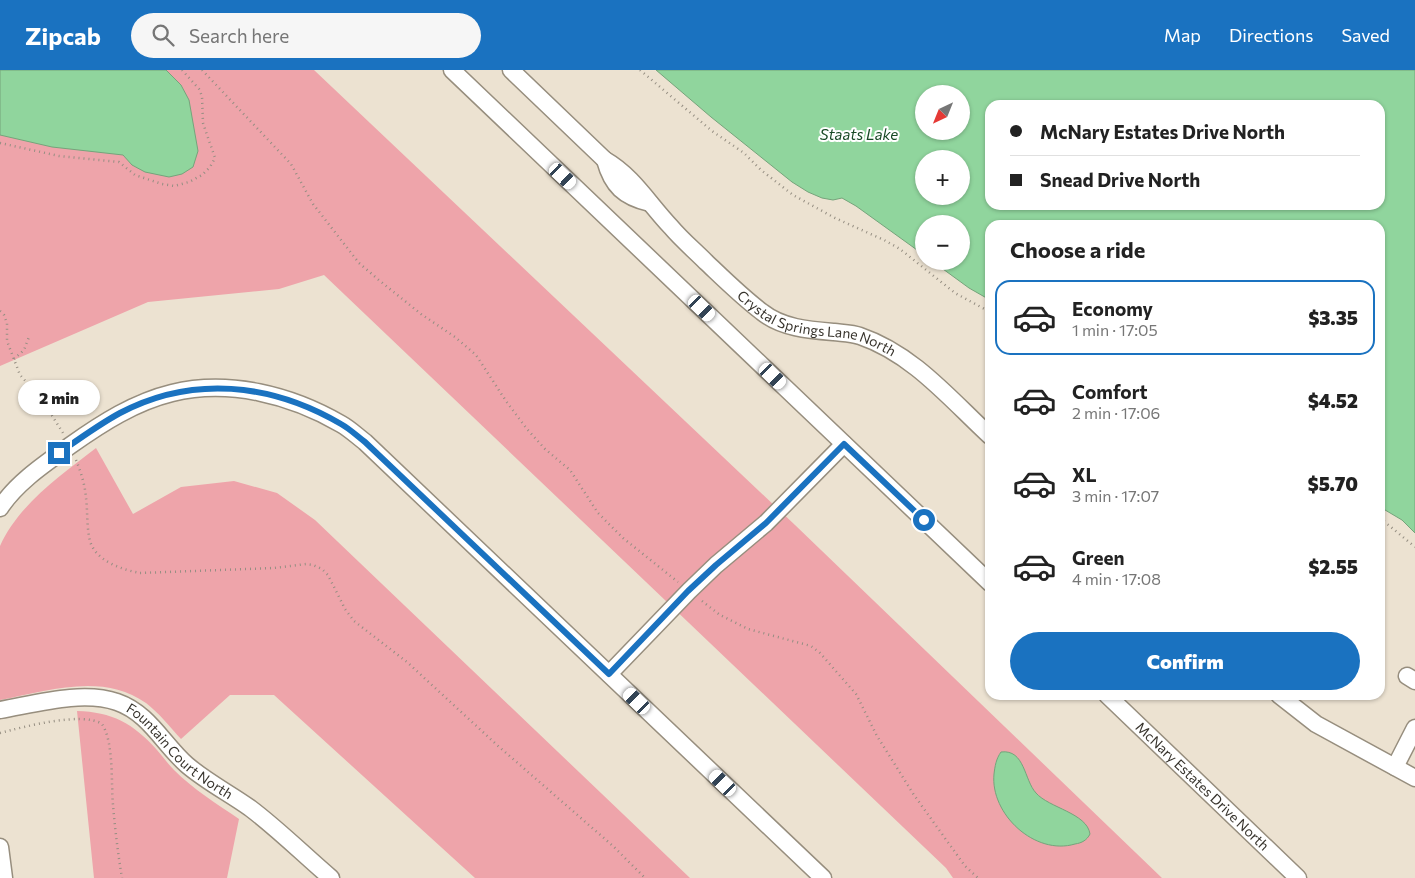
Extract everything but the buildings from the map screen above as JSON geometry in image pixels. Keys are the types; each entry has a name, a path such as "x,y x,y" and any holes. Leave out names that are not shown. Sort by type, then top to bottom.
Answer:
{"street":[{"path":"452,70 985,578"},
{"name":"Crystal Springs Lane North","path":"511,70 605,160 637,185 672,229 738,293 764,314 786,325 805,330 857,335 878,342 916,366 985,431"},
{"path":"0,508 22,484 70,446 120,413 172,393 203,388 236,388 284,398 342,424 365,442 823,878"},
{"path":"609,674 688,591 766,523 844,444"},
{"name":"Fountain Court North","path":"0,710 78,697 99,698 117,702 135,711 150,724 186,764 209,782 256,813 331,878"},
{"name":"McNary Estates Drive North","path":"1112,700 1298,878"},
{"path":"1285,700 1316,724 1415,778"},
{"path":"1394,767 1415,728"},
{"path":"0,847 4,878"}],"path":[{"path":"0,143 59,156 119,162 135,175 162,184 174,186 189,182 202,175 215,158 202,123 202,96 199,89 182,70"},
{"path":"202,70 291,164 313,204 359,263 421,314 455,337 476,355 527,429 545,449 570,470 598,513 623,538 720,615 748,629 811,646 820,653 856,694 877,736 914,795 965,866 978,878"},
{"path":"640,70 712,131 744,153 761,170 794,195 835,218 900,249 955,293 985,309"},
{"path":"0,311 7,323 7,341 20,375 41,398 70,446 81,474 86,496 90,542 98,554 112,564 140,573 274,568 306,564 322,569 328,575 345,609 354,621 407,662 497,745 613,846 645,878"},
{"path":"14,359 24,350 28,337"},
{"path":"1385,522 1415,546"},
{"path":"0,733 78,718 91,719 102,724 111,760 115,835 122,878"}],"shaded area":[{"path":"0,70 314,70 795,525 1162,878 953,878 946,868 324,275 279,289 148,302 0,366"},
{"path":"96,448 133,514 181,487 234,481 277,493 315,520 690,878 475,878 274,695 230,695 181,739 146,703 129,694 111,688 74,686 0,700 0,546 8,531 29,504 55,480"},
{"path":"77,711 101,714 130,726 148,741 189,784 239,819 227,878 94,878"}],"water":[{"path":"0,70 166,70 181,85 189,100 198,151 193,167 182,174 169,177 145,172 132,165 123,155 52,147 0,135"},
{"name":"Staats Lake","path":"656,70 1415,70 1415,533 1402,520 1385,510 1385,220 985,220 985,297 944,270 970,270 970,215 915,215 915,249 842,198 833,200 808,192 792,182 711,117"},
{"path":"1001,752 1009,752 1015,755 1023,766 1036,793 1082,821 1090,834 1086,840 1078,844 1060,846 1045,844 1031,838 1007,817 999,804 995,789 994,774"}],"route":[{"path":"59,453 120,413 172,393 203,388 236,388 284,398 342,424 365,442 609,674 688,591 766,523 844,444 924,520"}]}
